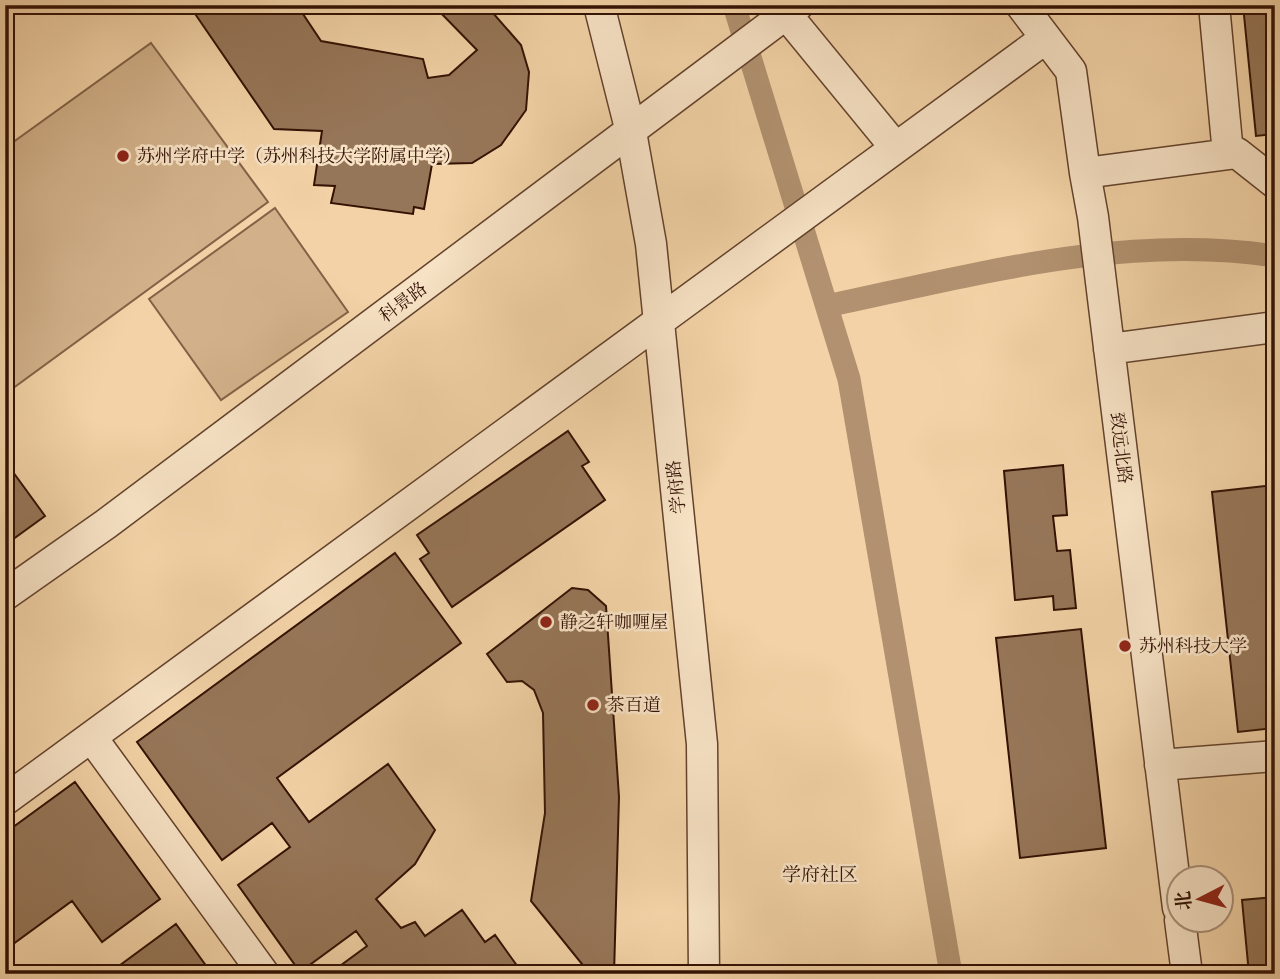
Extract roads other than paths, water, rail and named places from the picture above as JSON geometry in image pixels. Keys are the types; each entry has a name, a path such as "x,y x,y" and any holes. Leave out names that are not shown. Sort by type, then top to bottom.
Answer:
{"street":[{"name":"学府路","path":"600,5 631,132 651,244 702,744 704,974"},
{"name":"致远北路","path":"1021,5 1071,71 1100,271 1172,864"},
{"path":"1214,5 1228,154"},
{"name":"科景路","path":"5,595 106,524 792,10"},
{"path":"792,10 895,147"},
{"path":"5,800 1045,37"},
{"path":"1085,173 1237,153 1275,183"},
{"path":"1109,349 1275,327"},
{"path":"92,738 264,974"},
{"path":"1160,765 1275,756"},
{"path":"1182,934 1187,974"}],"waterway":[{"path":"734,5 849,379 951,974"},
{"path":"827,306 994,270 1106,254 1218,250 1275,256"}],"place":[{"name":"苏州学府中学（苏州科技大学附属中学）","path":"123,156"},
{"name":"静之轩咖喱屋","path":"546,622"},
{"name":"苏州科技大学","path":"1125,646"},
{"name":"茶百道","path":"593,705"}],"district":[{"name":"学府社区","path":"820,874"}]}
